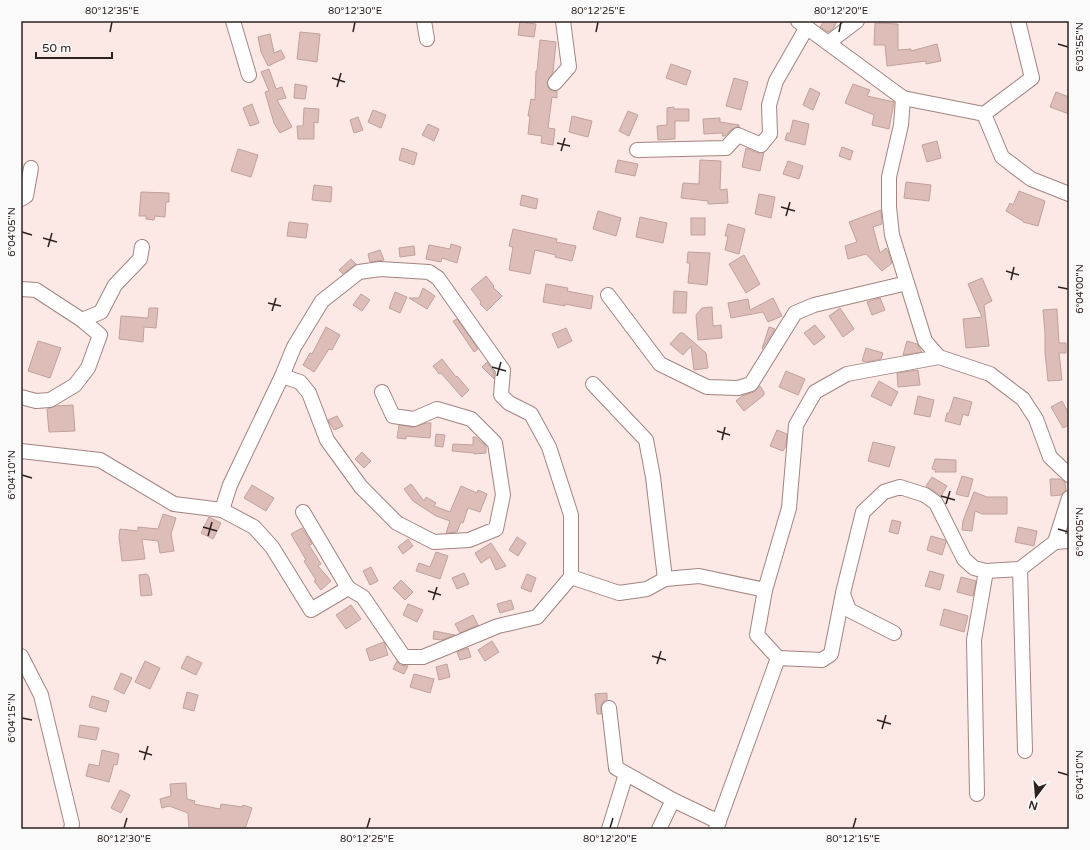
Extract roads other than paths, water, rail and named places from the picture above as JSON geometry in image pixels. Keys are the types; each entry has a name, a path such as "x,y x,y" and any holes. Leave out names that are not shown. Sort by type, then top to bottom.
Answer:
{"street":[{"path":"233,21 249,75"},
{"path":"424,21 427,38"},
{"path":"555,83 569,67 562,21"},
{"path":"828,43 857,21"},
{"path":"637,150 726,148 738,135 761,145 770,134 769,105 776,81 802,24 903,98 984,114 1032,78 1018,21"},
{"path":"903,98 901,125 889,177 889,207 892,235 925,341 939,357"},
{"path":"984,114 1002,157 1031,179 1069,194"},
{"path":"21,199 26,196 31,168"},
{"path":"82,320 101,312 115,285 140,259 142,247"},
{"path":"222,510 230,485 282,376 294,347 322,301 359,272 380,269 429,272 438,278 503,370 501,395 509,403 531,414 549,447 571,515 571,577 537,617 498,626 423,657 404,657 363,597 348,588 303,512"},
{"path":"608,295 660,364 707,386 738,388 751,384 795,313 814,305 907,283"},
{"path":"21,290 36,290 82,320 100,335 88,368 75,385 50,400 36,401 21,397"},
{"path":"1069,475 1050,457 1036,418 1023,399 990,374 939,357 847,374 815,392 796,425 789,508 765,590 757,635 778,658 822,660 831,654 843,593 864,512 884,492 900,487 925,495 936,503 964,559 974,568 986,571 1020,569 1055,542 1069,541"},
{"path":"282,376 300,382 309,393 327,440 361,487 397,523 434,542 469,540 496,529 503,495 495,443 471,419 437,409 414,419 393,416 382,392"},
{"path":"594,384 646,440 653,477 666,580"},
{"path":"21,451 100,460 174,504 222,510 254,527 267,542 311,610 348,588"},
{"path":"1055,542 1069,498"},
{"path":"1020,569 1025,751"},
{"path":"977,794 974,640 986,571"},
{"path":"571,577 619,593 647,589 666,580 699,576 765,590"},
{"path":"843,593 849,610 894,633"},
{"path":"21,656 42,695 72,824 70,829"},
{"path":"609,708 616,768 718,825 778,658"},
{"path":"609,829 626,774"},
{"path":"659,829 673,800"}]}
